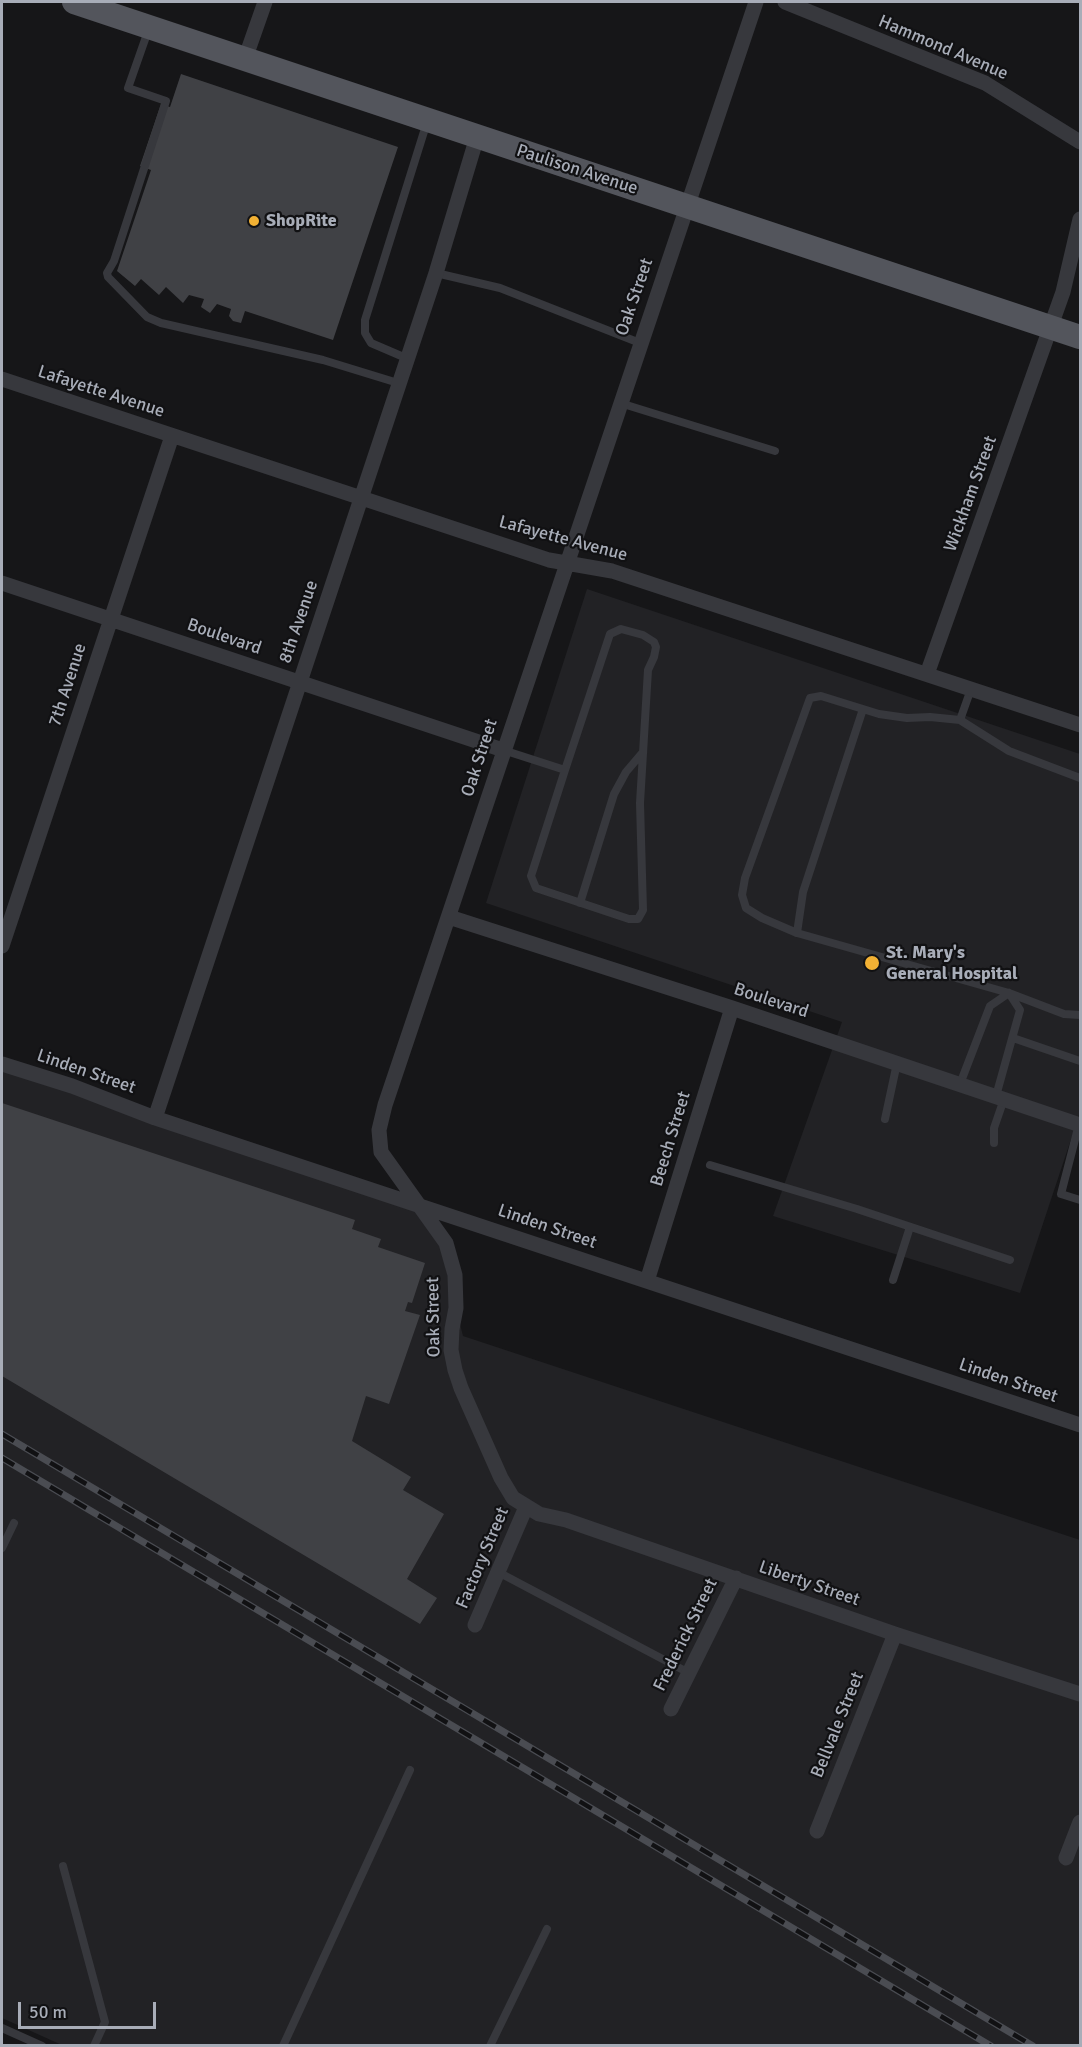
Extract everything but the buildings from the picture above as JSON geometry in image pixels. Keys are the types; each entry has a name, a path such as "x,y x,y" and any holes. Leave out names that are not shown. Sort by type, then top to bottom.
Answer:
{"main road":[{"name":"Paulison Avenue","path":"74,2 1080,337"}],"street":[{"path":"245,59 265,2"},
{"name":"Oak Street","path":"526,1507 513,1498 501,1478 461,1388 451,1350 456,1308 455,1275 446,1243 381,1152 379,1130 385,1105 503,750 756,2"},
{"name":"Hammond Avenue","path":"784,2 985,83 1080,142"},
{"name":"8th Avenue","path":"155,1118 436,273 477,137"},
{"name":"Wickham Street","path":"927,674 1051,328 1063,292 1080,219"},
{"name":"Lafayette Avenue","path":"2,380 549,560 612,571 1080,725"},
{"name":"7th Avenue","path":"2,946 172,436"},
{"name":"Boulevard","path":"2,584 503,750"},
{"name":"Boulevard","path":"448,917 732,1008 1080,1124"},
{"name":"Beech Street","path":"647,1281 732,1008"},
{"name":"Linden Street","path":"2,1064 72,1086 155,1118 1080,1425"},
{"name":"Factory Street","path":"475,1625 526,1507"},
{"name":"Liberty Street","path":"526,1507 539,1514 566,1520 895,1634 1080,1694"},
{"name":"Frederick Street","path":"671,1709 736,1578"},
{"name":"Bellvale Street","path":"817,1831 895,1634"},
{"path":"1066,1858 1080,1822"}],"lane":[{"path":"150,27 128,88 166,101 108,278 147,317 161,323 322,360 398,383"},
{"path":"406,358 371,343 365,333 365,320 428,120"},
{"path":"436,273 500,288 640,343"},
{"path":"620,403 776,452"},
{"path":"613,631 643,635 654,642 656,647 648,670 640,803 643,910 638,919 629,919 536,888 531,876 565,770 613,631"},
{"path":"960,720 971,689"},
{"path":"1080,778 1009,751 960,720 930,717 907,718 863,709 821,696 810,698 745,878 742,895 746,908 762,918 797,933 1009,993 1064,1014 1080,1015"},
{"path":"797,933 803,892 863,709"},
{"path":"503,750 565,770"},
{"path":"580,903 614,794 626,772 643,752"},
{"path":"994,1143 994,1128 1020,1010 1009,993"},
{"path":"960,1084 990,1005 1009,993"},
{"path":"1012,1038 1080,1061"},
{"path":"885,1119 897,1063"},
{"path":"1080,1124 1061,1194 1080,1200"},
{"path":"710,1165 1011,1260"},
{"path":"893,1280 910,1227"},
{"path":"2,1548 14,1523"},
{"path":"498,1572 689,1673"},
{"path":"283,2046 410,1770"},
{"path":"63,1866 105,2022 94,2046"},
{"path":"490,2046 547,1929"},
{"path":"2,2028 42,2046"}],"shaded area":[{"name":"St. Mary's General Hospital","path":"587,589 1080,754 1080,1112 1020,1293 773,1216 842,1022 486,903"},
{"path":"2,1065 431,1209 463,1336 1080,1540 1080,2045 64,2046 2,2018"}],"railway":[{"path":"2,1434 1033,2046"},
{"path":"2,1458 991,2046"}],"place":[{"name":"ShopRite","path":"254,221"},
{"name":"St. Mary's General Hospital","path":"872,963"}]}
